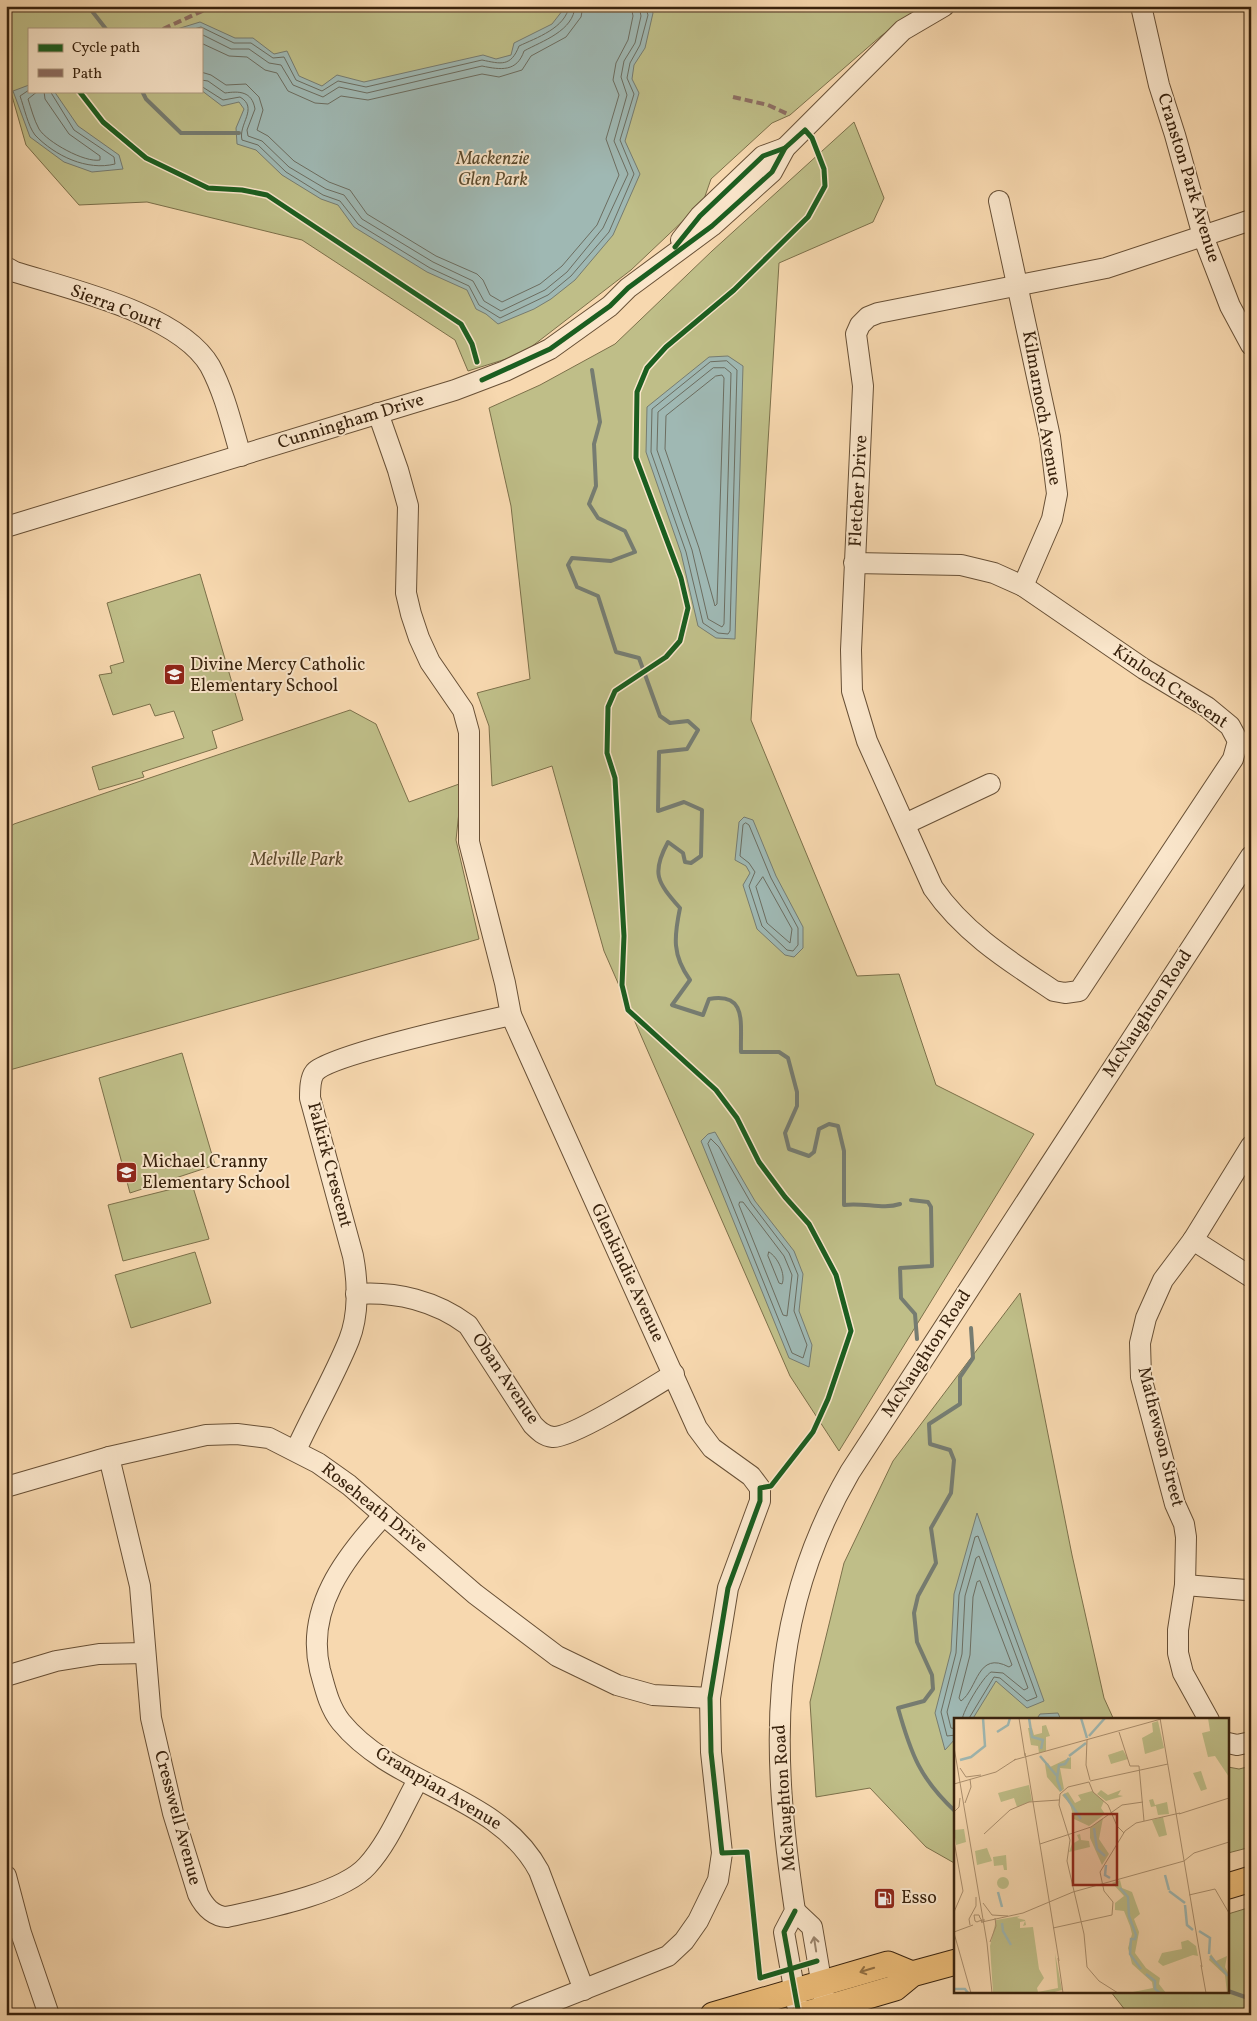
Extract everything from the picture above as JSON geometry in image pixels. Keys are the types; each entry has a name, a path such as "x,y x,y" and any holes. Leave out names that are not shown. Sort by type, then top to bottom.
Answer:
{"main road":[{"path":"1230,1885 1251,1879"},
{"path":"713,2015 799,2007 895,1988 912,1974 954,1963"}],"street":[{"name":"Cunningham Drive","path":"6,527 455,390 504,372 550,349 610,306 628,288 666,258 700,216 763,156 785,148 903,30 944,6"},
{"name":"Cranston Park Avenue","path":"1141,6 1159,86 1175,135 1203,236 1230,306 1251,344"},
{"name":"Kilmarnoch Avenue","path":"999,201 1050,436 1056,494 1052,519 1023,586"},
{"name":"Fletcher Drive","path":"1054,991 993,950 956,918 933,888 867,741 852,691 851,650 854,563 863,386 856,334 860,325 868,317 878,313 1017,284 1106,268 1251,220"},
{"name":"Sierra Court","path":"6,267 15,272 121,306 178,332 209,364 226,404 241,456"},
{"name":"Glenkindie Avenue","path":"378,413 398,470 408,506 406,593 419,638 430,662 463,710 468,732 468,842 506,983 511,1014 697,1428 712,1448 751,1476 760,1488 760,1501 728,1588 710,1698 711,1752 722,1853 718,1880 710,1900 684,1941 668,1956 519,2015"},
{"name":"Kinloch Crescent","path":"854,563 961,565 994,573 1023,586 1144,669 1207,708 1230,726 1238,741 1233,759 1079,991 1065,993 1054,991"},
{"path":"905,824 990,784"},
{"name":"McNaughton Road","path":"795,1911 780,1767 778,1725 781,1688 790,1621 813,1548 829,1509 855,1464 1251,856"},
{"name":"Falkirk Crescent","path":"296,1450 349,1339 356,1294 356,1274 353,1256 310,1098 310,1086 315,1072 326,1064 352,1055 511,1014"},
{"name":"Mathewson Street","path":"1208,1718 1184,1673 1178,1653 1178,1630 1185,1585 1184,1524 1175,1504 1141,1377 1140,1343 1146,1318 1160,1286 1171,1267 1193,1240 1251,1146"},
{"path":"1193,1240 1251,1277"},
{"name":"Oban Avenue","path":"356,1294 380,1292 396,1294 452,1313 468,1325 533,1425 545,1435 555,1437 588,1424 674,1374"},
{"name":"Roseheath Drive","path":"6,1487 109,1457 206,1435 237,1434 269,1438 296,1450 349,1485 475,1594 557,1656 617,1685 652,1696 710,1698"},
{"name":"Cresswell Avenue","path":"109,1457 136,1566 145,1627 145,1653 151,1718 173,1813 198,1894 203,1904 219,1916 278,1906 318,1893 352,1878 366,1868 378,1852 418,1780"},
{"name":"Grampian Avenue","path":"384,1515 343,1564 324,1602 317,1632 318,1662 331,1706 340,1721 356,1738 387,1762 483,1813 502,1827 530,1853 539,1871 584,1990"},
{"path":"1185,1585 1246,1590"},
{"path":"6,1676 56,1661 99,1654 145,1653"},
{"path":"1230,1744 1237,1745 1251,1742"},
{"path":"6,1876 21,1933 49,2015"},
{"path":"799,2007 784,1932 795,1911 812,1927 825,2002"}],"green space":[{"name":"Mackenzie Glen Park","path":"6,6 921,7 881,36 790,115 772,123 711,179 703,202 631,270 522,354 468,371 455,340 302,240 147,202 79,205 26,145 6,75"},
{"path":"854,122 884,198 873,222 779,263 751,720 857,976 899,974 936,1085 1034,1134 839,1451 790,1376 604,951 552,766 492,786 489,726 477,693 530,679 511,506 489,408 540,385 615,344 712,251"},
{"path":"200,574 243,720 212,731 217,748 142,772 144,777 99,790 92,767 184,738 174,711 155,716 150,704 113,715 99,675 112,673 110,666 124,662 107,603"},
{"name":"Melville Park","path":"350,710 376,724 409,802 462,783 456,840 479,939 6,1071 6,829 14,824"},
{"path":"182,1053 215,1165 130,1193 99,1078"},
{"path":"192,1184 209,1239 123,1261 108,1205"},
{"path":"195,1252 211,1303 131,1328 115,1275"},
{"path":"1020,1293 1072,1555 1104,1698 1113,1718 954,1718 954,1863 926,1847 870,1788 816,1797 810,1702 844,1563 893,1461"},
{"path":"1251,1766 1251,1847 1230,1852 1230,1767 1239,1769"},
{"path":"1251,1907 1251,2015 1129,2015 1113,1994 1230,1994 1230,1913"}],"water":[{"path":"566,6 649,6 653,13 645,48 634,65 632,79 639,93 625,141 640,174 613,235 575,280 551,299 534,309 498,324 486,314 476,309 467,290 427,272 354,227 338,205 321,199 282,175 256,150 237,144 236,128 244,109 239,102 222,106 202,91 202,28 180,28 200,22 235,38 253,38 274,54 287,51 299,76 322,86 337,75 364,82 483,55 496,59 511,55 514,43 552,24"},
{"path":"28,85 28,92 55,92 78,126 119,155 123,169 92,172 64,162 30,137 13,91"},
{"path":"728,356 743,366 735,639 716,638 698,626 681,553 646,452 647,407 709,357"},
{"path":"744,817 753,820 776,876 803,927 803,948 794,957 785,955 757,929 743,885 750,873 746,866 735,860 739,822"},
{"path":"715,1132 755,1201 794,1251 803,1274 799,1311 812,1345 809,1367 789,1358 701,1141 708,1134"},
{"path":"977,1513 1044,1701 1027,1708 996,1681 973,1718 954,1718 954,1740 945,1750 935,1713 951,1651 954,1594"},
{"path":"1058,1713 1060,1718 1037,1718 1040,1714"}],"waterway":[{"path":"88,6 105,28"},
{"path":"142,92 146,99 181,133 239,133"},
{"path":"592,370 600,422 594,444 596,486 589,504 598,518 625,531 635,552 611,561 572,558 568,565 577,587 598,596 616,652 639,658 660,716 670,723 688,721 698,730 687,749 659,752 658,811 684,802 702,810 701,856 691,863 685,862 683,853 668,842 659,862 658,870 662,884 680,908 676,928 677,954 690,980 672,1005 703,1015 709,999 722,998 730,1000 736,1005 741,1021 741,1052 779,1052 788,1058 797,1092 797,1106 785,1133 789,1149 809,1156 814,1152 819,1129 829,1124 838,1126 844,1151 844,1205 893,1206 900,1204"},
{"path":"911,1200 928,1202 931,1207 932,1266 900,1268 901,1298 915,1314 917,1339"},
{"path":"954,1810 925,1777 918,1765 907,1739 898,1708 924,1701 933,1689 932,1675 917,1642 914,1613 918,1596 936,1563 931,1528 951,1493 954,1460 950,1450 930,1444 929,1424 960,1404 960,1377 973,1358 971,1328"},
{"path":"1230,1992 1251,1999"}],"marked path":[{"path":"165,28 213,6"},
{"path":"733,97 768,105 790,115"}],"cycle path":[{"path":"80,92 103,122 146,158 208,188 242,190 267,195 461,324 472,344 477,362"},
{"path":"482,380 550,349 610,306 628,288 712,226 772,172 785,148 805,130 812,138 824,169 825,186 808,217 734,290 666,347 647,368 637,392 636,458 681,578 688,608 680,641 666,657 615,691 608,707 607,753 615,778 624,936 622,985 628,1010 716,1090 737,1118 759,1162 785,1197 809,1224 836,1275 851,1331 828,1399 813,1432 771,1486 760,1488 760,1501 728,1588 710,1698 711,1752 722,1853 747,1852 760,1978 817,1961"},
{"path":"675,247 700,216 763,156 785,148"},
{"path":"795,1911 784,1932 799,2015"}],"place":[{"name":"Divine Mercy Catholic Elementary School","path":"174,675"},
{"name":"Michael Cranny Elementary School","path":"126,1172"},
{"name":"Esso","path":"885,1898"}]}
